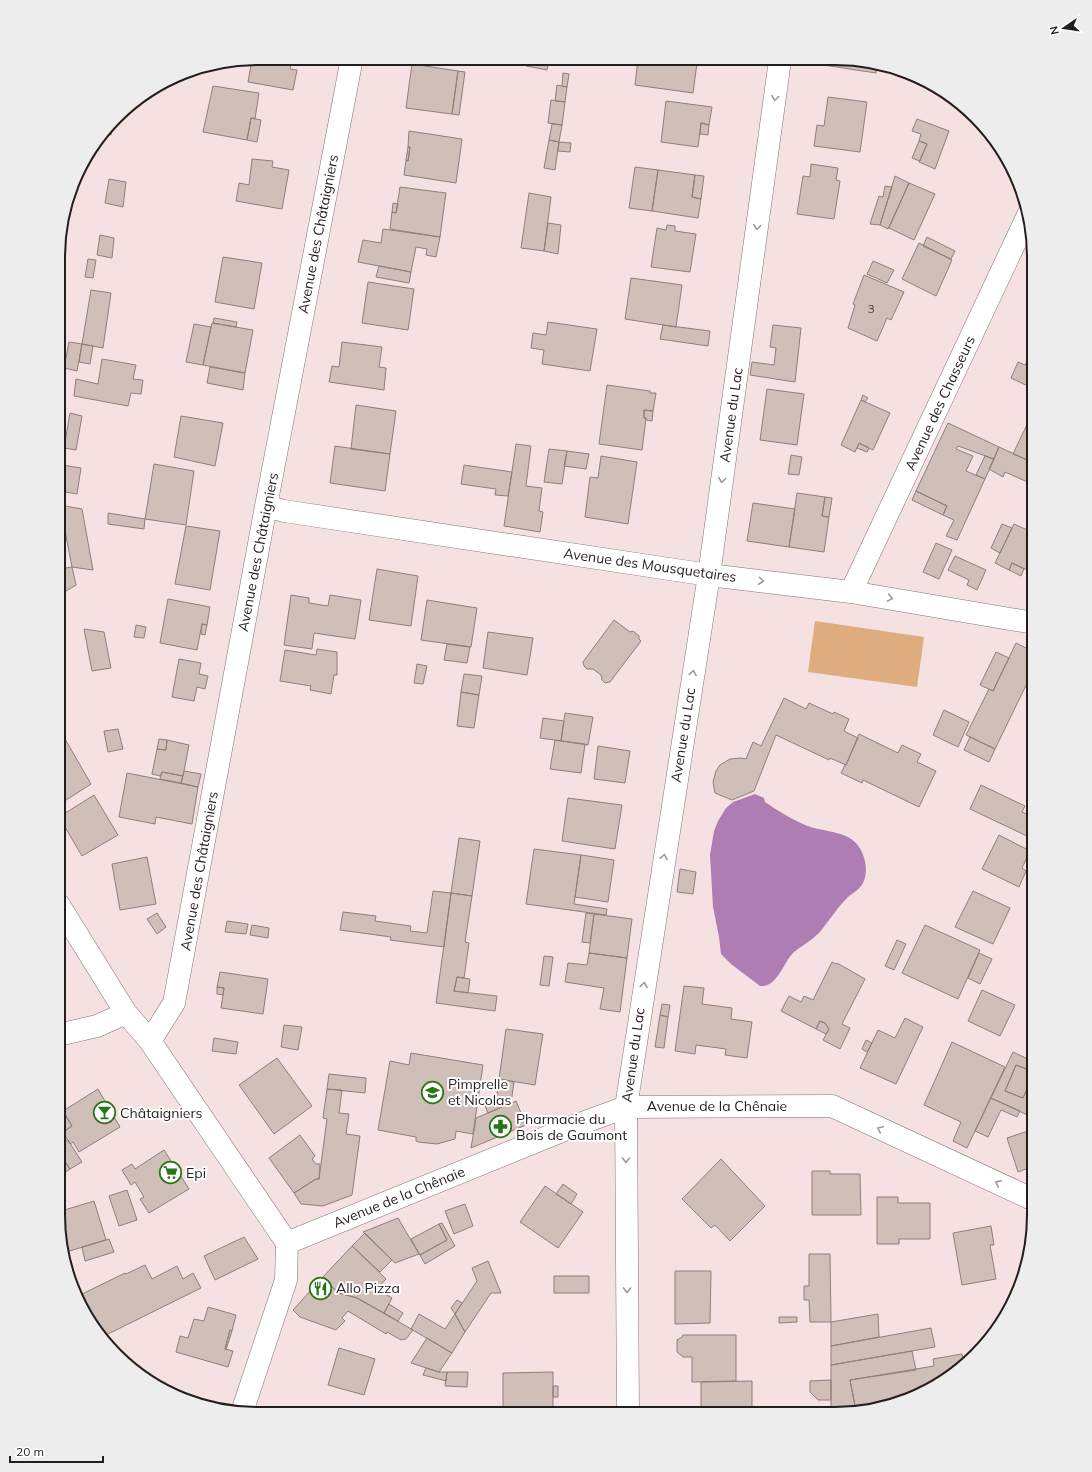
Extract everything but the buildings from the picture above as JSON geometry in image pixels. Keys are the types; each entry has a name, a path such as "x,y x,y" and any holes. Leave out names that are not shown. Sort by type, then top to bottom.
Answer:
{"street":[{"name":"Avenue des Châtaigniers","path":"150,1041 174,1003 266,506 351,65"},
{"name":"Avenue du Lac","path":"628,1407 626,1107 709,575 779,65"},
{"name":"Avenue des Chasseurs","path":"851,592 1024,224"},
{"name":"Avenue des Mousquetaires","path":"266,506 284,511 709,575 851,592 1027,622"},
{"path":"65,915 126,1013 150,1041 287,1243 286,1280 244,1407"},
{"path":"65,1033 97,1026 126,1013"},
{"name":"Avenue de la Chênaie","path":"287,1243 574,1126 626,1107 832,1106 1027,1197"}],"shaded area":[{"path":"815,621 924,637 917,687 808,672"},
{"path":"755,794 764,798 765,802 800,823 812,828 836,833 850,838 861,850 866,871 865,879 858,889 844,901 813,939 789,957 779,974 766,986 760,986 731,964 721,954 713,907 710,855 714,831 726,808 733,802"}],"place":[{"name":"Pimprelle et Nicolas","path":"432,1092"},
{"name":"Châtaigniers","path":"105,1113"},
{"name":"Pharmacie du Bois de Gaumont","path":"500,1127"},
{"name":"Epi","path":"171,1173"},
{"name":"Allo Pizza","path":"321,1288"}]}
